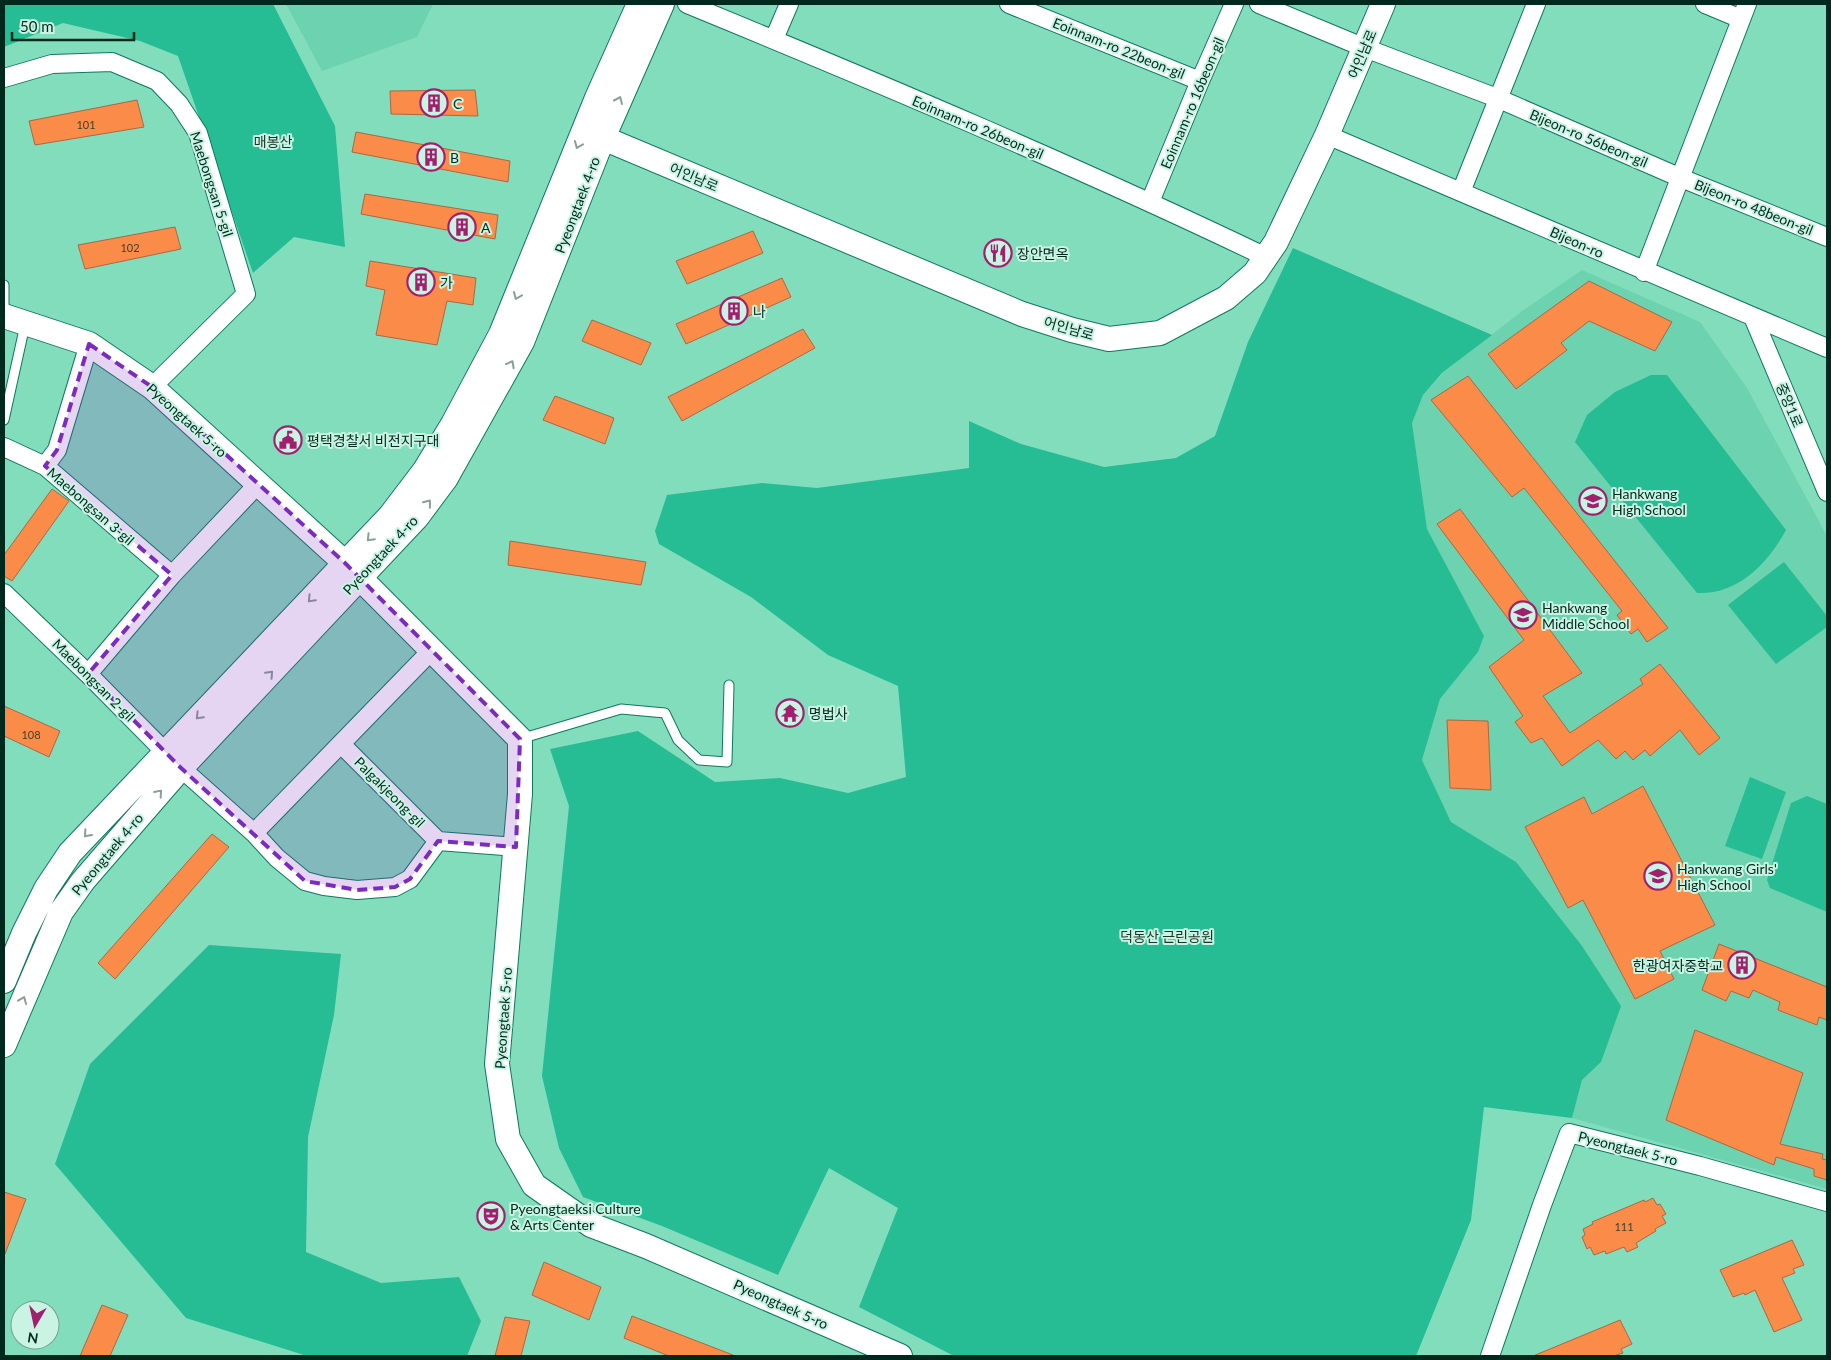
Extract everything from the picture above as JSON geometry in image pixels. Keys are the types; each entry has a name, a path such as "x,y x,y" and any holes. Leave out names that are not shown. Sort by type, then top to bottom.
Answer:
{"street":[{"name":"Pyeongtaek 4-ro","path":"352,570 425,470 453,424 501,334 596,98 639,4"},
{"name":"Pyeongtaek 4-ro","path":"4,981 24,933 46,889 70,852 173,760 352,570 417,517 446,478 522,342 603,138 662,4"},
{"name":"Eoinnam-ro 26beon-gil","path":"687,4 774,39 1150,202 1266,257"},
{"path":"774,39 789,4"},
{"name":"Eoinnam-ro 22beon-gil","path":"1009,4 1200,81"},
{"name":"Eoinnam-ro 16beon-gil","path":"1150,202 1234,4"},
{"path":"1259,4 1365,48"},
{"name":"어인남로","path":"603,138 1022,314 1108,339 1160,333 1226,298 1255,273 1266,257 1276,242 1327,135 1383,4"},
{"path":"1461,192 1536,4"},
{"path":"1644,272 1744,11 1705,4"},
{"name":"Bijeon-ro 56beon-gil","path":"1365,48 1497,98 1681,178"},
{"name":"Maebongsan 5-gil","path":"4,78 52,64 112,62 157,81 179,104 198,133 246,294 152,387"},
{"name":"Bijeon-ro","path":"1327,135 1644,272 1827,348"},
{"name":"Bijeon-ro 48beon-gil","path":"1681,178 1827,236"},
{"name":"중앙1로","path":"1753,318 1827,492"},
{"name":"Pyeongtaek 5-ro","path":"15,319 89,344 152,387 352,570 520,739 520,794 497,1064 508,1139 534,1185 591,1225 646,1246 900,1356"},
{"path":"46,466 57,450 89,344"},
{"name":"Maebongsan 3-gil","path":"4,447 46,466 172,575"},
{"path":"88,674 172,575 258,484"},
{"name":"Maebongsan 2-gil","path":"4,593 173,760"},
{"path":"254,833 432,650"},
{"name":"Palgakjeong-gil","path":"341,744 438,841"},
{"name":"Pyeongtaek 4-ro","path":"4,1045 61,912 173,760"},
{"path":"173,760 305,881 324,886 357,890 395,887 410,879 438,841 516,847"},
{"name":"Pyeongtaek 5-ro","path":"1490,1356 1569,1133 1700,1166 1827,1202"}],"lane":[{"path":"4,285 4,308"},
{"path":"4,420 15,319"},
{"path":"520,739 621,709 665,713 678,740 699,760 727,762 729,685"}],"highlighted area":[{"path":"89,344 152,387 345,563 520,739 516,847 438,841 410,879 395,887 357,890 305,881 181,768 88,674 172,575 45,466 57,450"}],"shaded area":[{"path":"286,4 433,4 417,37 322,71"},
{"path":"1582,270 1700,322 1747,388 1827,536 1827,1189 1572,1118 1582,1080 1601,1062 1516,862 1451,822 1422,760 1440,699 1478,652 1484,636 1427,529 1412,423 1423,395 1443,373 1522,311"}],"green space":[{"name":"매봉산","path":"4,4 273,4 335,126 345,247 294,237 253,273 178,56 140,41 63,23 4,47"},
{"name":"덕동산 근린공원","path":"1293,248 1492,335 1442,373 1423,395 1412,423 1427,529 1484,636 1478,652 1440,699 1422,760 1451,822 1516,862 1582,946 1621,1006 1601,1062 1582,1080 1572,1118 1484,1107 1471,1220 1416,1356 954,1356 859,1307 898,1208 829,1168 778,1275 662,1226 583,1197 559,1148 542,1076 569,806 550,749 638,731 715,782 780,778 848,793 906,777 898,686 828,655 751,597 659,544 655,531 667,495 762,483 817,488 969,468 969,421 1021,444 1104,467 1176,458 1215,436 1248,342"},
{"path":"1651,375 1667,375 1786,530 1761,565 1750,575 1726,589 1697,593 1575,442 1587,415 1615,392"},
{"path":"1784,562 1827,616 1827,627 1776,664 1728,605"},
{"path":"1750,777 1786,792 1762,859 1725,846"},
{"path":"1807,796 1827,804 1827,912 1770,888 1767,880 1791,803"},
{"path":"209,945 341,954 334,1015 308,1137 306,1252 381,1283 459,1277 481,1321 467,1356 307,1356 186,1318 55,1164 90,1064"}],"building":[{"name":"C","path":"475,90 478,116 391,114 390,91"},
{"path":"137,100 144,127 35,145 29,121"},
{"name":"B","path":"356,132 510,161 508,182 352,152"},
{"name":"A","path":"365,194 498,215 495,239 361,214"},
{"path":"175,227 181,249 85,269 78,245"},
{"path":"753,231 763,253 687,284 676,261"},
{"path":"370,261 476,278 473,305 447,301 437,345 376,335 385,290 366,286"},
{"name":"나","path":"782,278 791,297 686,344 676,324"},
{"path":"1589,281 1672,322 1655,351 1589,321 1561,343 1567,350 1516,389 1488,354"},
{"path":"592,320 651,343 641,365 582,341"},
{"path":"803,329 815,348 682,421 668,397"},
{"path":"1468,376 1668,628 1647,642 1638,629 1631,634 1617,615 1622,611 1524,488 1512,497 1431,400"},
{"path":"555,396 614,418 605,444 543,420"},
{"path":"52,489 69,501 12,581 4,576 4,555"},
{"path":"1460,509 1582,673 1543,696 1570,733 1643,684 1640,679 1660,664 1720,738 1699,755 1680,730 1650,756 1645,750 1633,760 1625,751 1616,759 1598,740 1562,766 1542,738 1531,743 1515,722 1523,716 1489,667 1524,640 1437,524"},
{"path":"510,541 646,562 641,585 508,565"},
{"path":"4,706 60,731 49,757 4,736"},
{"path":"1447,720 1488,721 1491,790 1450,788"},
{"path":"1643,786 1715,925 1660,951 1674,979 1635,999 1583,900 1568,908 1525,827 1584,797 1592,814"},
{"path":"212,834 229,847 115,979 98,963"},
{"name":"한광여자중학교","path":"1719,944 1827,987 1827,1020 1819,1017 1817,1025 1778,1010 1780,1002 1753,990 1749,998 1731,991 1726,1001 1702,990"},
{"path":"1695,1030 1803,1073 1780,1144 1823,1154 1822,1159 1827,1160 1827,1180 1814,1176 1814,1169 1776,1157 1774,1165 1666,1120"},
{"path":"4,1192 26,1199 5,1254 4,1254"},
{"path":"1653,1198 1657,1205 1660,1204 1666,1214 1662,1216 1666,1223 1636,1243 1638,1247 1627,1252 1624,1247 1606,1254 1605,1251 1594,1255 1590,1247 1587,1249 1582,1237 1585,1235 1583,1229 1593,1224 1592,1222"},
{"path":"1792,1240 1804,1265 1793,1269 1795,1273 1782,1278 1802,1320 1774,1332 1755,1290 1745,1295 1744,1293 1733,1297 1720,1270"},
{"path":"544,1262 601,1287 589,1320 532,1295"},
{"path":"102,1305 128,1315 110,1356 80,1356"},
{"path":"632,1316 733,1356 669,1356 624,1338"},
{"path":"505,1317 530,1321 521,1356 495,1356"},
{"path":"1620,1320 1632,1344 1621,1349 1623,1353 1613,1356 1533,1356"}],"place":[{"name":"C","path":"434,103"},
{"name":"B","path":"431,157"},
{"name":"A","path":"462,227"},
{"name":"장안면옥","path":"998,253"},
{"name":"가","path":"421,282"},
{"name":"나","path":"734,311"},
{"name":"평택경찰서 비전지구대","path":"288,440"},
{"name":"Hankwang High School","path":"1593,501"},
{"name":"Hankwang Middle School","path":"1523,615"},
{"name":"명법사","path":"790,713"},
{"name":"Hankwang Girls' High School","path":"1658,876"},
{"name":"한광여자중학교","path":"1742,965"},
{"name":"Pyeongtaeksi Culture & Arts Center","path":"491,1216"}]}
